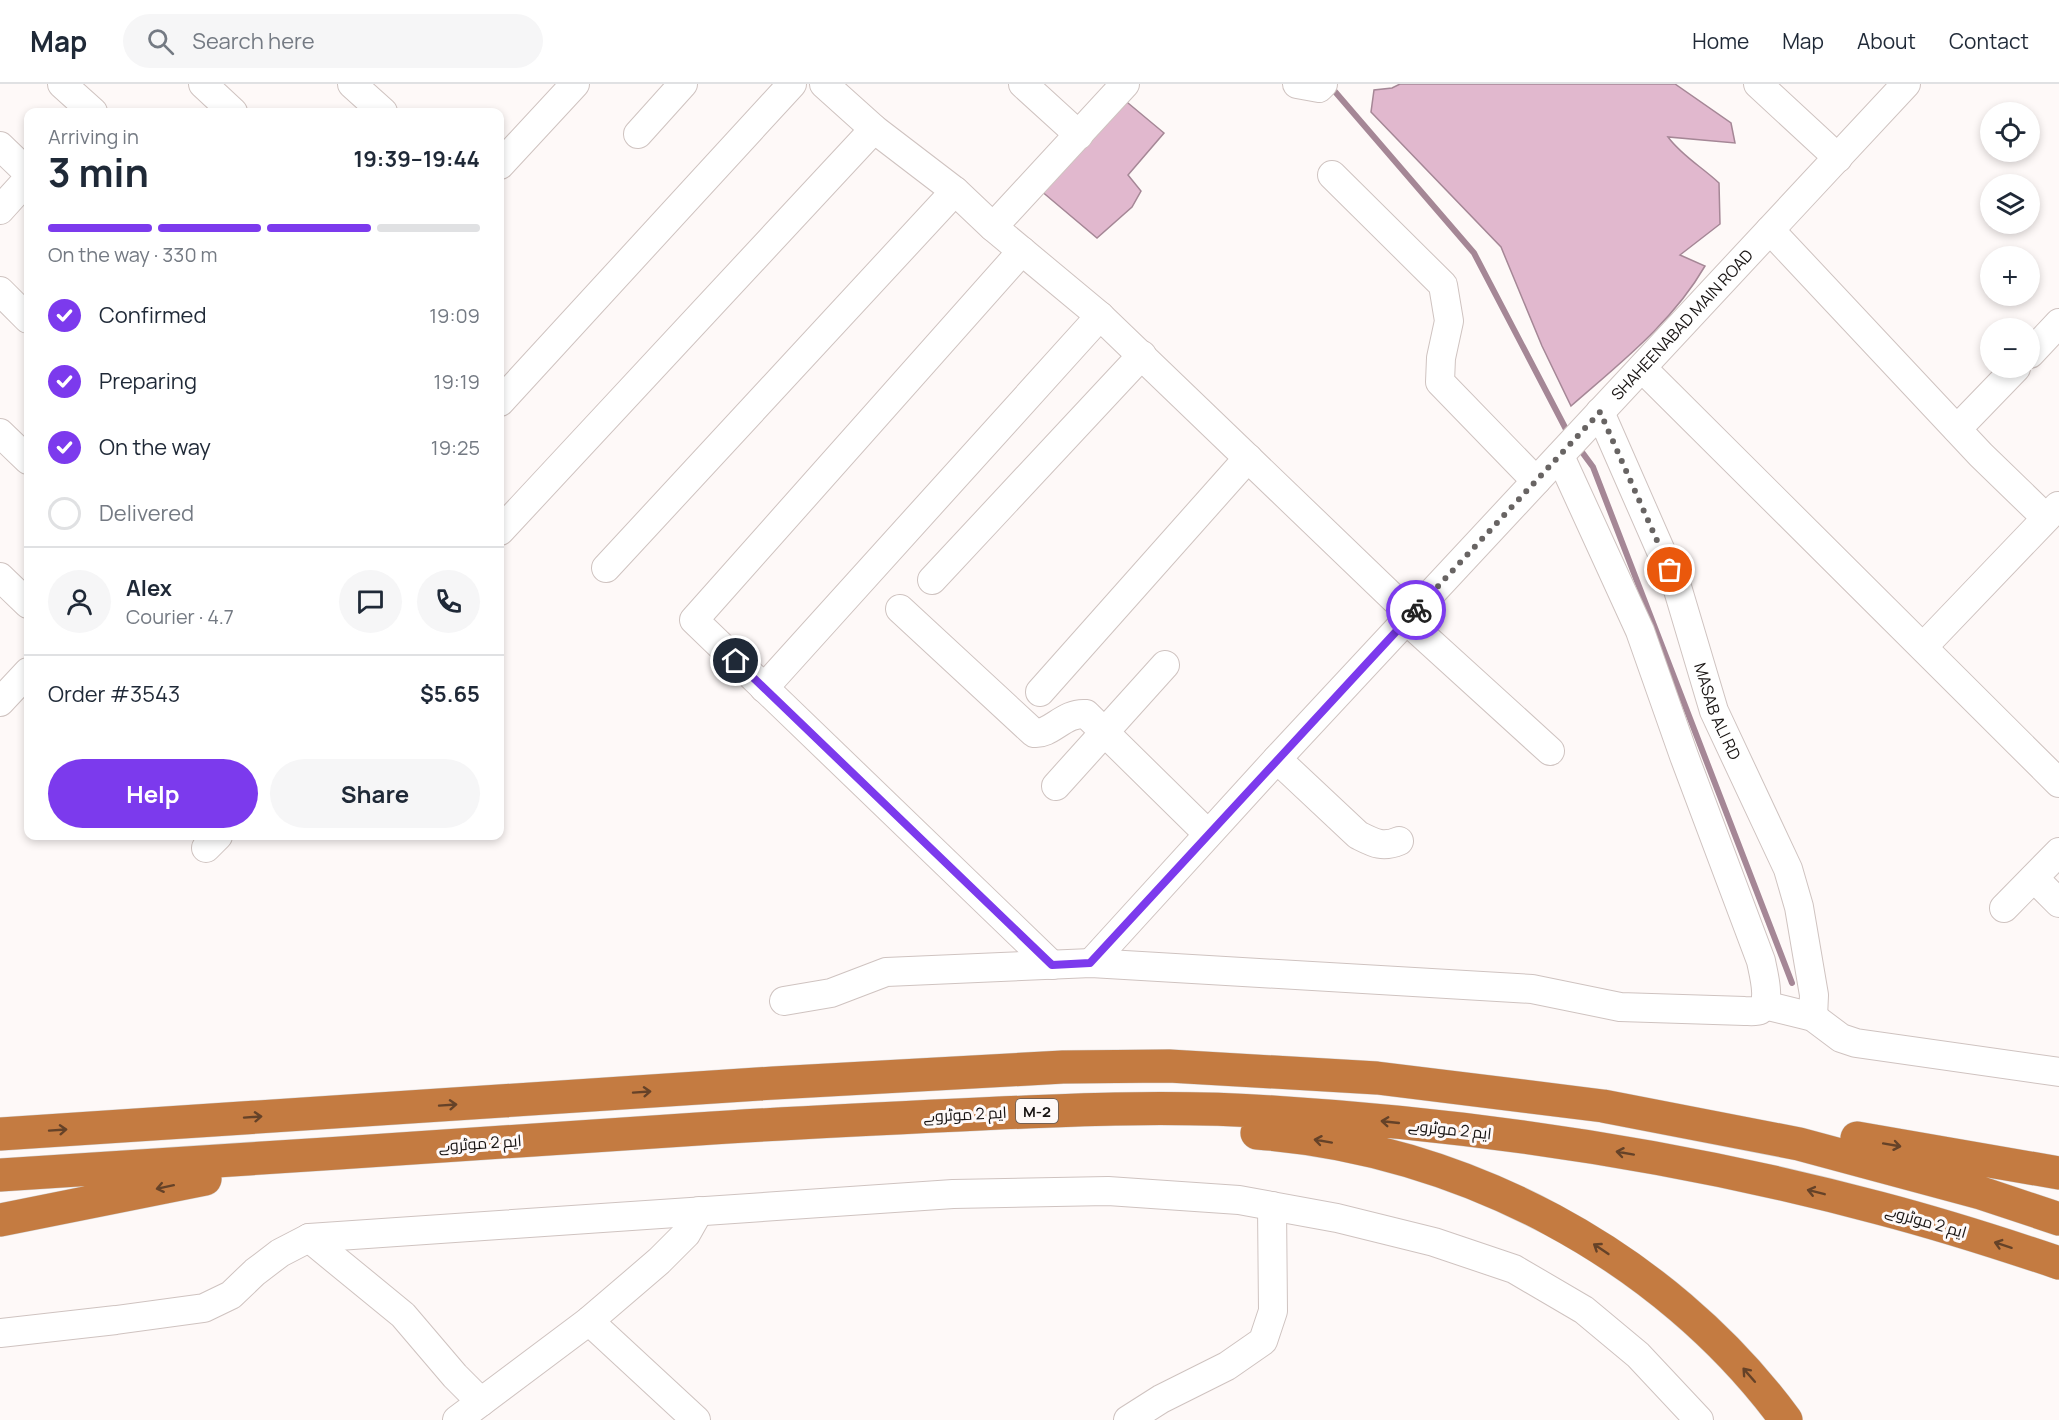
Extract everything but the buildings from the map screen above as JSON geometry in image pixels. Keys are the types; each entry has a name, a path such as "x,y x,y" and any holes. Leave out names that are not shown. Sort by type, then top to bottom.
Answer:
{"highway":[{"path":"0,1134 774,1083 1063,1067 1169,1066 1389,1079 1615,1108 1799,1144 1981,1193 2059,1219"},
{"path":"1273,1071 1437,1070 1735,1113 1878,1143 2059,1173"},
{"name":"ایم 2 موٹروے","path":"0,1175 777,1124 1067,1109 1168,1108 1270,1112 1481,1132 1601,1148 1704,1167 1882,1208 1969,1233 2059,1263"},
{"path":"777,1124 1168,1127 1288,1136 1343,1145 1405,1160 1467,1182 1529,1208 1616,1259 1671,1300 1718,1343 1739,1363 1786,1420"},
{"path":"0,1220 346,1152"}],"street":[{"path":"62,84 89,108"},
{"path":"203,84 229,108"},
{"path":"352,84 379,108"},
{"path":"504,161 575,84"},
{"path":"638,134 683,84"},
{"path":"504,398 792,84"},
{"path":"824,84 874,129 955,191 1100,316 1248,458 1408,618 1550,751"},
{"path":"1023,84 1079,135"},
{"path":"993,226 1125,84"},
{"path":"1758,84 1838,158"},
{"name":"SHAHEENABAD MAIN ROAD","path":"1090,963 1276,759 1838,158 1893,89"},
{"path":"504,527 874,129"},
{"path":"0,146 24,169"},
{"path":"1332,175 1443,285 1449,321 1440,358 1440,382 1536,481"},
{"path":"0,210 24,184"},
{"path":"606,568 955,191"},
{"path":"1770,230 1957,429 2052,511 1923,647"},
{"path":"1022,251 694,620 1052,965"},
{"path":"0,291 24,315"},
{"path":"764,688 1100,316"},
{"path":"2040,343 2059,323"},
{"path":"932,580 1142,355"},
{"path":"1642,368 2059,783"},
{"path":"1957,429 2006,378"},
{"name":"MASAB ALI RD","path":"1600,412 1678,590 1714,711 1788,869 1799,907 1814,995 1813,1017"},
{"path":"784,1000 831,993 886,972 1090,963 1532,988 1620,1007 1760,1010 1764,1005 1766,992 1761,961 1640,631 1560,456"},
{"path":"1040,692 1248,458"},
{"path":"0,577 24,600"},
{"path":"900,609 1034,733 1043,732 1071,715 1086,714 1209,834"},
{"path":"1056,786 1165,665"},
{"path":"1,700 24,676"},
{"path":"1276,759 1358,836 1373,843 1388,845 1399,841"},
{"path":"2004,908 2059,852"},
{"path":"2034,878 2059,903"},
{"path":"1764,1005 1813,1017 1840,1038 1856,1043 2059,1072"},
{"path":"0,1333 204,1308 231,1295 255,1272 280,1253 309,1238 953,1194 1108,1191 1239,1200 1338,1218 1434,1242 1514,1269 1584,1310 1638,1355 1699,1420"},
{"path":"1128,1420 1161,1399 1227,1366 1263,1341 1273,1311 1272,1206"},
{"path":"457,1420 590,1321 659,1261 686,1234 699,1211"},
{"path":"309,1238 403,1315 455,1376 481,1402"},
{"path":"590,1321 696,1420"}],"shaded area":[{"path":"1400,84 1675,84 1731,123 1735,143 1668,137 1686,156 1719,183 1720,224 1680,255 1705,266 1692,287 1661,324 1571,406 1542,346 1501,247 1371,112 1374,90 1392,88"},
{"path":"1122,98 1164,133 1128,175 1141,191 1132,207 1097,238 1040,190"}],"waterway":[{"path":"1331,87 1474,253 1569,435"},
{"path":"1579,448 1593,467 1792,983"}],"way so far":[{"path":"1416,610 1600,412 1670,570"}],"route":[{"path":"736,661 1052,965 1090,963 1416,610"}]}
